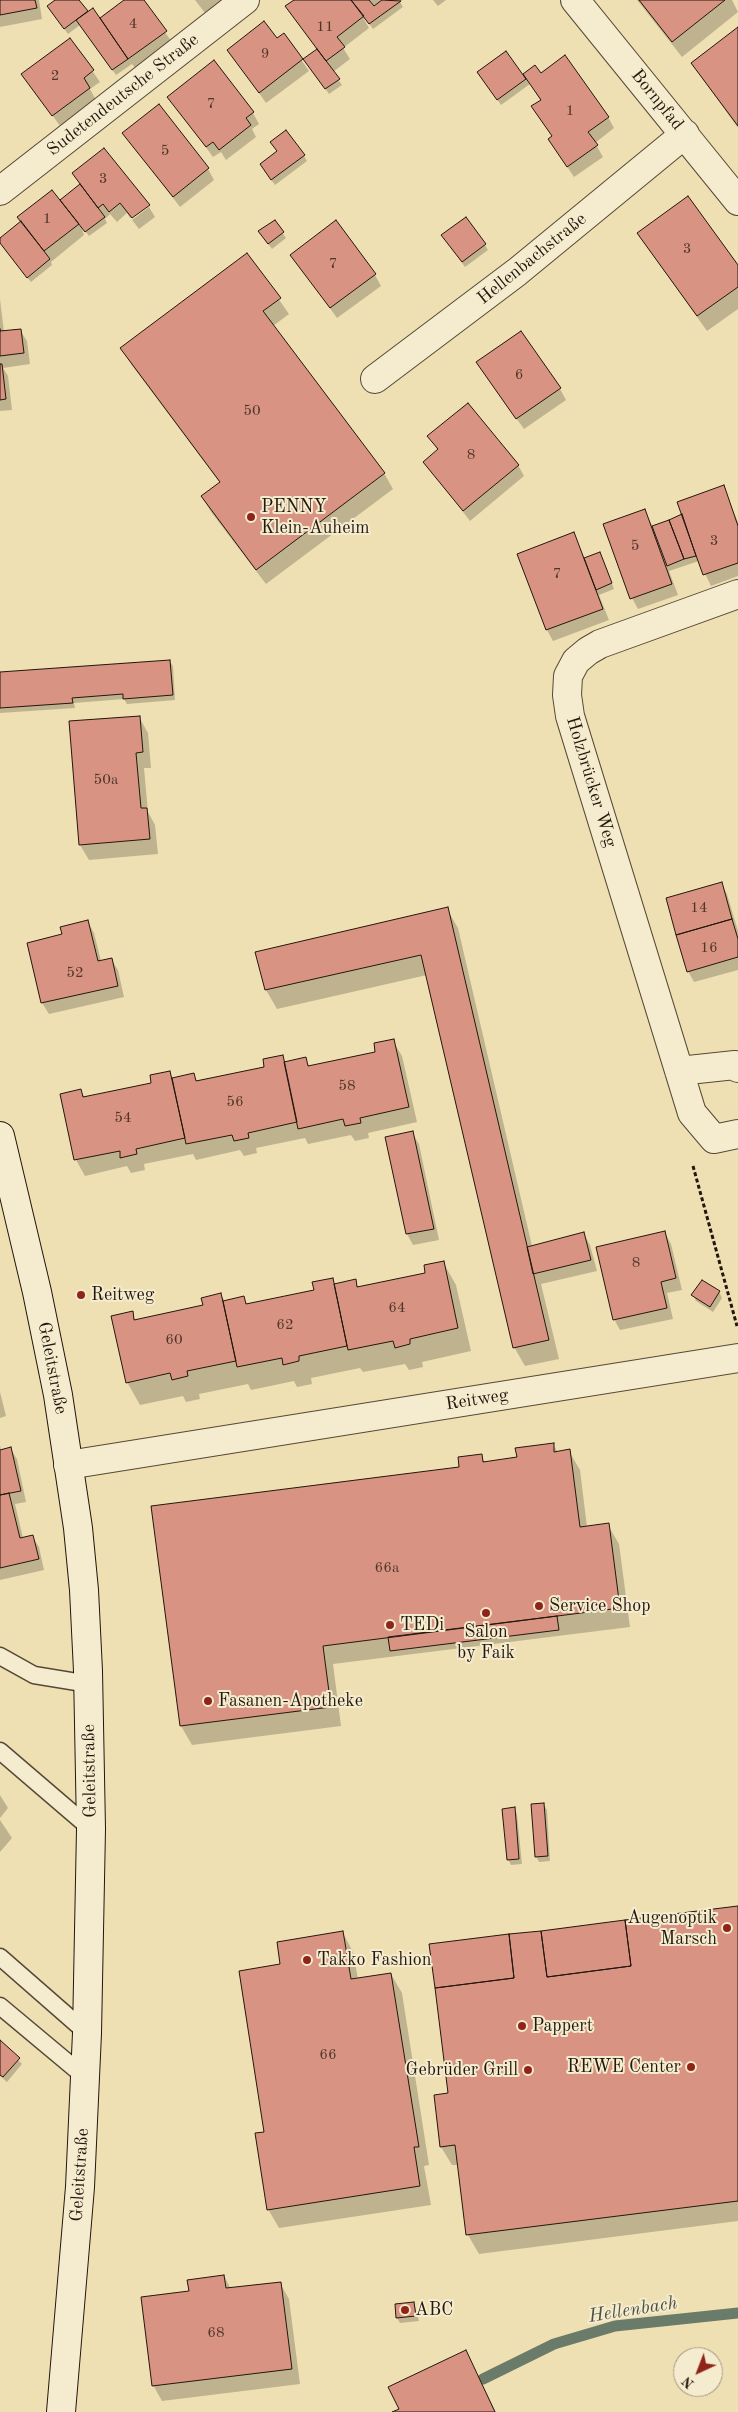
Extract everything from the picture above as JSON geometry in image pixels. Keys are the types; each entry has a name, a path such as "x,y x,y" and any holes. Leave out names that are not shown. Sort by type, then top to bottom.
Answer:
{"street":[{"name":"Sudetendeutsche Straße","path":"0,191 245,0"},
{"name":"Bornpfad","path":"575,0 738,201"},
{"name":"Hellenbachstraße","path":"375,379 518,272 685,134"},
{"name":"Holzbrücker Weg","path":"738,594 600,644 576,661 568,676 570,716 692,1112 714,1139 738,1134"},
{"path":"679,1071 735,1065 738,1068"},
{"name":"Geleitstraße","path":"0,1136 37,1292 58,1395 78,1528 84,1590 89,1684 91,1829 88,2033 80,2187 61,2412"},
{"name":"Reitweg","path":"68,1465 738,1358"}],"lane":[{"path":"0,1656 34,1674 89,1684"},
{"path":"0,1751 91,1829"},
{"path":"0,1956 88,2033"},
{"path":"0,2006 85,2077"}],"path":[{"path":"692,1112 692,1162 738,1331"}],"building":[{"path":"0,0 35,0 37,8 0,15"},
{"path":"55,0 79,0 88,11 64,29 47,6"},
{"path":"124,0 144,0 167,31 128,59 100,18"},
{"path":"294,0 351,0 364,16 337,37 345,47 326,61 285,6"},
{"path":"351,0 369,0 374,6 382,0 401,1 369,24"},
{"path":"639,0 725,0 672,42"},
{"path":"93,8 128,59 112,70 76,20"},
{"path":"264,21 277,38 284,33 303,59 259,93 227,50"},
{"path":"738,27 738,126 691,63"},
{"path":"70,38 94,70 84,78 90,88 52,116 21,74"},
{"path":"317,49 340,79 325,89 303,59"},
{"path":"506,51 526,79 497,100 477,72"},
{"path":"565,55 609,117 588,132 598,145 567,167 548,139 552,136 531,106 541,100 523,74 535,65 541,73"},
{"path":"214,60 254,112 246,118 251,125 219,150 213,142 206,147 167,97"},
{"path":"159,104 209,168 173,197 122,133"},
{"path":"286,130 305,155 271,180 260,164 277,151 270,142"},
{"path":"104,148 150,205 132,218 120,203 109,212 103,204 98,208 72,173"},
{"path":"80,184 105,217 85,232 60,200"},
{"path":"52,190 79,224 44,251 17,217"},
{"path":"688,196 738,265 738,287 697,316 637,233"},
{"path":"466,217 486,244 462,262 441,235"},
{"path":"275,220 284,232 268,244 258,231"},
{"path":"336,220 376,274 330,308 290,255"},
{"path":"21,221 50,259 27,278 0,243 0,238"},
{"path":"247,253 281,298 263,311 385,473 256,570 201,496 220,482 120,348"},
{"path":"21,329 24,353 0,356 0,331"},
{"path":"521,331 561,388 516,419 476,362"},
{"path":"0,364 2,364 6,399 0,400"},
{"path":"468,403 519,465 463,511 423,462 438,449 427,436"},
{"path":"724,485 738,526 738,563 703,575 677,502"},
{"path":"645,509 672,584 630,599 603,524"},
{"path":"682,514 696,556 684,559 669,520"},
{"path":"669,520 684,559 667,566 652,526"},
{"path":"574,532 603,609 546,630 517,554"},
{"path":"600,552 612,583 596,590 584,558"},
{"path":"170,660 173,695 123,699 123,694 72,698 73,703 0,708 0,672"},
{"path":"140,716 143,752 136,753 141,808 147,808 150,839 79,845 69,721"},
{"path":"722,882 732,919 676,935 666,898"},
{"path":"448,907 549,1340 513,1348 421,955 265,990 255,952"},
{"path":"732,919 738,939 738,957 687,972 676,935"},
{"path":"88,920 98,961 112,958 118,986 41,1003 27,943 62,934 60,927"},
{"path":"394,1039 409,1107 360,1118 361,1123 345,1126 343,1119 298,1129 284,1062 306,1057 308,1066 375,1052 374,1043"},
{"path":"283,1055 297,1122 248,1133 249,1138 234,1141 232,1135 186,1144 172,1078 194,1073 196,1081 264,1067 263,1059"},
{"path":"170,1071 185,1138 136,1149 137,1154 120,1158 120,1151 74,1160 60,1094 81,1089 83,1097 151,1083 150,1075"},
{"path":"413,1131 434,1229 406,1234 385,1137"},
{"path":"665,1231 676,1278 661,1282 667,1308 613,1320 596,1247"},
{"path":"584,1232 591,1260 533,1274 527,1247"},
{"path":"444,1261 458,1328 410,1339 410,1344 395,1348 393,1341 348,1350 334,1284 356,1279 357,1287 425,1273 424,1265"},
{"path":"333,1278 347,1346 299,1356 299,1361 283,1365 282,1358 237,1367 223,1301 244,1296 246,1304 314,1290 312,1282"},
{"path":"702,1280 720,1291 710,1307 691,1295"},
{"path":"221,1293 236,1361 187,1371 188,1376 172,1380 170,1373 126,1383 111,1316 133,1311 134,1320 203,1305 201,1298"},
{"path":"554,1443 554,1452 570,1449 580,1527 609,1523 620,1608 323,1646 331,1707 180,1726 151,1506 459,1467 458,1457 482,1454 483,1462 517,1457 515,1448"},
{"path":"11,1447 21,1491 0,1495 0,1450"},
{"path":"9,1493 20,1538 33,1535 39,1559 0,1568 0,1495"},
{"path":"557,1616 559,1630 390,1651 388,1637"},
{"path":"544,1803 548,1856 535,1857 531,1804"},
{"path":"515,1807 519,1859 507,1860 502,1809"},
{"path":"738,1906 738,2201 466,2235 455,2145 440,2147 434,2095 448,2093 435,1988 514,1978 509,1934 541,1931 547,1977 631,1966 625,1920"},
{"path":"625,1920 631,1966 547,1977 541,1931"},
{"path":"343,1931 351,1979 391,1973 419,2147 414,2147 420,2186 267,2210 255,2133 264,2132 239,1971 280,1964 277,1942"},
{"path":"509,1934 514,1978 435,1988 429,1944"},
{"path":"0,2040 20,2058 3,2077 0,2075"},
{"path":"224,2275 226,2288 281,2282 292,2369 152,2386 141,2297 189,2291 187,2280"},
{"name":"ABC","path":"414,2302 416,2316 396,2318 395,2304"},
{"path":"466,2350 495,2412 392,2412 399,2409 388,2387"}],"waterway":[{"name":"Hellenbach","path":"483,2379 554,2344 615,2326 738,2313"}],"place":[{"name":"PENNY Klein-Auheim","path":"251,517"},
{"name":"Reitweg","path":"81,1295"},
{"name":"Service Shop","path":"539,1606"},
{"name":"Salon by Faik","path":"486,1613"},
{"name":"TEDi","path":"390,1625"},
{"name":"Fasanen-Apotheke","path":"208,1701"},
{"name":"Augenoptik Marsch","path":"727,1928"},
{"name":"Takko Fashion","path":"307,1960"},
{"name":"Pappert","path":"522,2026"},
{"name":"REWE Center","path":"691,2067"},
{"name":"Gebrüder Grill","path":"528,2070"},
{"name":"ABC","path":"405,2310"}]}
